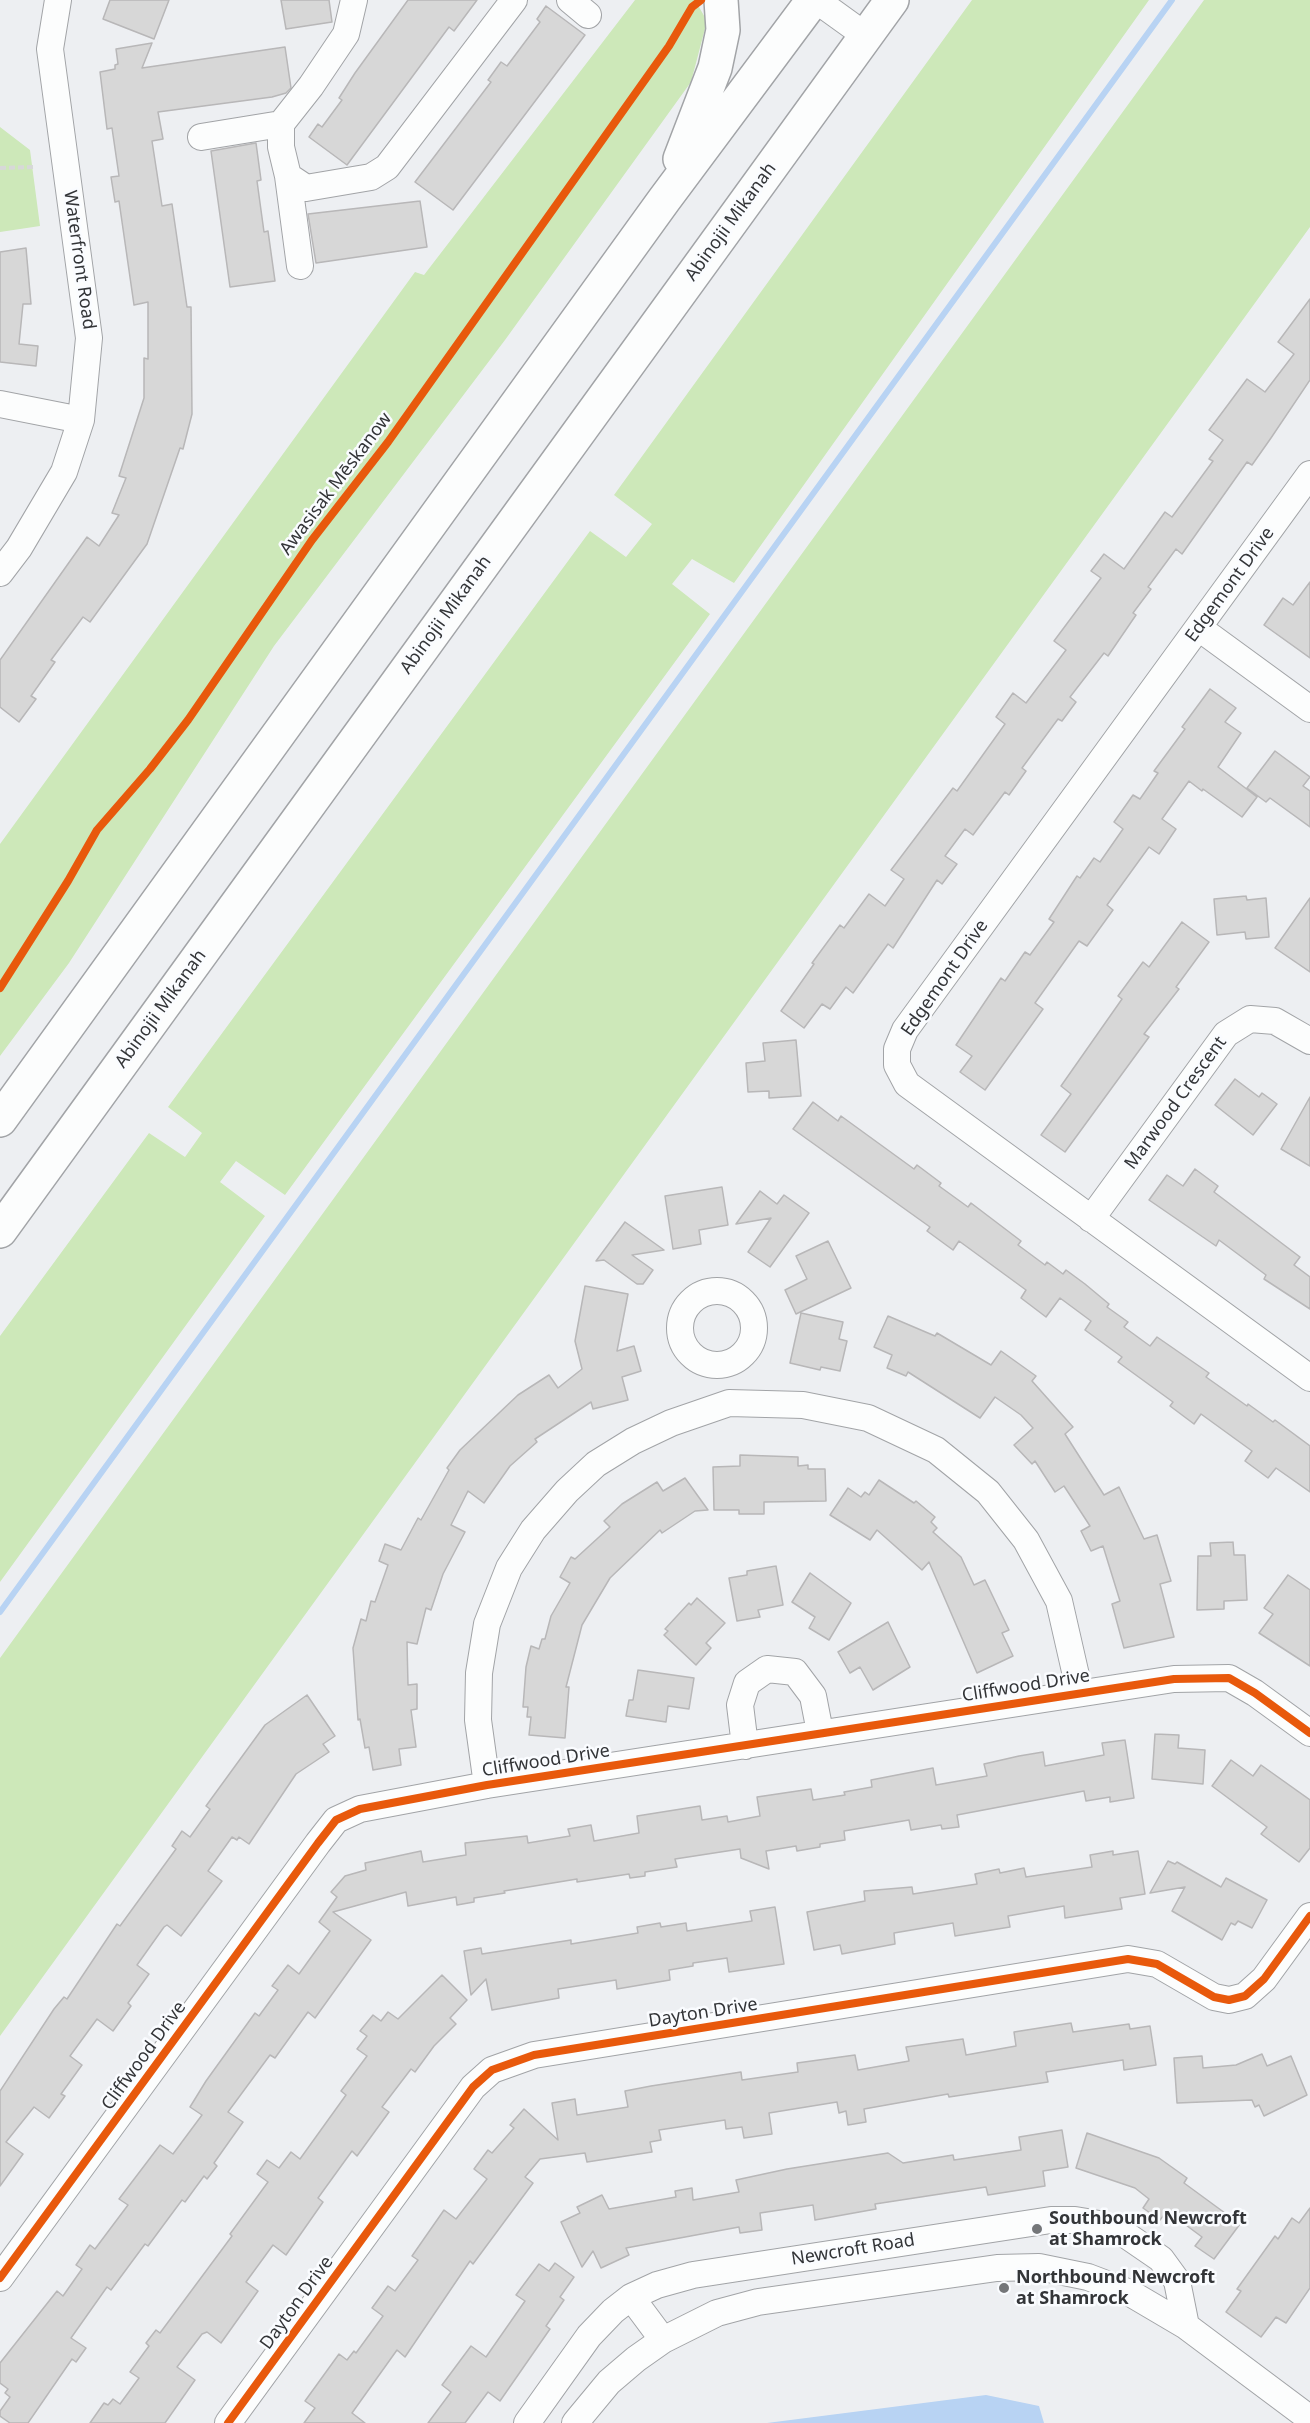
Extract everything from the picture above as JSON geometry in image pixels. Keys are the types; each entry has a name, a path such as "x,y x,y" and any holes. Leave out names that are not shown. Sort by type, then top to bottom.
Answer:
{"main road":[{"path":"664,200 715,68 723,30 721,0"},
{"path":"0,1120 664,200 814,0"},
{"name":"Abinojii Mikanah","path":"0,1231 866,36 888,2"}],"street":[{"name":"Waterfront Road","path":"0,573 19,548 64,472 81,420 89,338 50,49 58,0"},
{"path":"300,266 288,176 281,147 281,124 311,86 346,34 354,0"},
{"path":"288,176 306,188 322,187 371,177 387,167 514,0"},
{"path":"814,0 866,36"},
{"path":"201,137 281,124"},
{"path":"0,404 81,420"},
{"name":"Edgemont Drive","path":"1310,474 905,1030 897,1049 897,1065 907,1084 1310,1378"},
{"path":"1199,628 1310,709"},
{"name":"Marwood Crescent","path":"1092,1219 1226,1034 1250,1019 1275,1021 1310,1041"},
{"path":"723,1365 729,1403"},
{"path":"487,1785 478,1720 478,1673 487,1624 509,1568 533,1530 567,1491 596,1464 633,1441 671,1423 729,1403 803,1405 868,1418 936,1450 988,1492 1026,1540 1059,1601 1080,1692"},
{"path":"746,1746 740,1705 747,1683 767,1669 795,1672 813,1696 820,1732"},
{"name":"Cliffwood Drive","path":"0,2278 336,1820 360,1809 487,1785 1174,1679 1229,1678 1310,1733"},
{"name":"Dayton Drive","path":"228,2423 473,2087 492,2070 534,2055 1128,1959 1157,1964 1214,1997 1229,2000 1245,1996 1264,1979 1310,1916"},
{"name":"Newcroft Road","path":"527,2423 589,2336 631,2297 657,2285 693,2275 1052,2220 1075,2220 1099,2224 1126,2235 1161,2259 1177,2281 1186,2326"},
{"name":"Newcroft Road","path":"575,2423 609,2382 663,2340 717,2313 758,2302 997,2268 1039,2267 1088,2277 1130,2293 1186,2326 1305,2415"},
{"path":"631,2297 663,2340"}],"path":[{"path":"0,168 36,167"}],"green space":[{"path":"635,0 695,0 707,21 691,82 505,340 274,646 69,963 0,1056 0,844 415,272 424,275"},
{"path":"972,0 1149,0 734,583 692,559 672,584 710,614 285,1195 236,1161 220,1182 265,1216 0,1582 0,1336 149,1133 185,1157 202,1133 168,1107 590,531 626,557 652,524 614,495"},
{"path":"1204,0 1310,0 1310,227 0,2036 0,1658"},
{"path":"0,127 30,150 40,226 0,232"}],"water":[{"path":"986,2395 1039,2406 1044,2423 767,2423"}],"building":[{"path":"110,0 169,0 154,39 103,19"},
{"path":"281,0 329,0 332,22 286,29"},
{"path":"408,0 477,0 454,31 449,27 347,165 309,137 318,124 322,127 342,100 339,98 355,73"},
{"path":"546,6 585,35 453,210 415,182 491,82 488,80 501,62 507,66 540,22 537,19"},
{"path":"152,43 142,68 285,47 291,88 286,93 272,97 158,112 163,139 152,141 162,206 172,204 187,307 191,307 192,414 183,449 180,448 147,544 90,622 83,617 51,660 55,662 31,696 36,699 19,722 0,707 0,660 87,537 99,546 119,515 112,513 126,478 119,476 144,398 144,358 148,359 148,302 134,305 119,201 115,202 111,177 119,176 112,128 107,129 100,72 115,69 115,65 118,64 116,49"},
{"path":"256,143 261,180 257,181 264,232 268,231 275,281 230,287 211,151"},
{"path":"420,201 427,247 316,263 308,214"},
{"path":"26,248 31,304 23,304 19,344 38,346 36,366 0,362 0,252"},
{"path":"1310,299 1310,380 1271,438 1252,465 1247,462 1182,554 1176,549 1148,587 1151,589 1133,613 1136,615 1108,656 1104,653 1070,697 1076,702 1062,721 1058,719 1022,768 1026,771 1009,795 1005,792 973,835 965,829 945,856 957,864 942,884 937,880 893,948 888,944 853,993 846,987 830,1009 822,1004 804,1028 781,1011 814,964 812,963 840,925 844,928 869,894 885,906 904,879 891,870 953,788 957,791 1005,724 996,717 1013,693 1026,703 1066,650 1054,641 1101,578 1091,571 1104,554 1124,569 1165,512 1172,517 1213,461 1209,459 1223,440 1209,430 1247,379 1265,392 1294,354 1278,342"},
{"path":"1310,582 1310,658 1264,625 1283,598 1293,605"},
{"path":"1210,689 1236,708 1225,722 1241,733 1218,767 1257,797 1242,817 1189,781 1162,819 1176,829 1159,854 1149,847 1107,905 1113,910 1087,946 1079,941 1035,1003 1043,1009 985,1090 960,1072 972,1056 956,1045 1001,978 1005,981 1025,952 1030,955 1054,922 1049,919 1077,876 1080,878 1094,858 1100,862 1123,829 1114,822 1133,795 1140,799 1158,773 1154,771 1185,729 1182,727"},
{"path":"1275,751 1310,777 1303,786 1310,791 1310,827 1270,798 1266,802 1247,788"},
{"path":"1246,896 1247,900 1266,898 1269,937 1246,939 1245,932 1217,935 1214,899"},
{"path":"1310,898 1310,972 1275,948"},
{"path":"1182,922 1209,942 1176,987 1179,989 1144,1034 1149,1037 1065,1152 1041,1135 1071,1094 1061,1086 1122,999 1118,996 1143,962 1149,967"},
{"path":"796,1040 801,1096 769,1098 769,1091 748,1092 746,1063 765,1061 763,1043"},
{"path":"1235,1079 1259,1097 1262,1093 1277,1104 1253,1135 1215,1105"},
{"path":"1310,1097 1310,1166 1281,1149"},
{"path":"813,1102 838,1121 841,1116 914,1169 917,1165 941,1183 939,1186 968,1207 971,1203 1021,1241 1018,1245 1045,1265 1047,1262 1063,1274 1066,1270 1109,1304 1107,1307 1128,1322 1124,1327 1150,1346 1157,1337 1209,1373 1206,1377 1247,1406 1248,1404 1273,1422 1275,1420 1310,1446 1310,1492 1276,1468 1268,1478 1245,1461 1252,1451 1201,1414 1194,1424 1170,1406 1173,1402 1118,1362 1122,1357 1085,1330 1091,1321 1060,1298 1046,1317 1021,1298 1026,1290 959,1241 953,1250 927,1231 930,1227 793,1129"},
{"path":"1195,1169 1218,1186 1214,1192 1300,1257 1294,1265 1310,1277 1310,1309 1264,1279 1266,1275 1219,1240 1216,1246 1149,1200 1167,1175 1183,1186"},
{"path":"722,1187 728,1225 699,1230 701,1244 673,1249 665,1196"},
{"path":"760,1191 777,1204 784,1195 809,1213 770,1267 748,1252 771,1218 736,1224"},
{"path":"625,1222 664,1250 632,1255 653,1270 643,1284 637,1284 604,1260 596,1261"},
{"path":"828,1241 851,1288 796,1314 785,1290 807,1279 796,1256"},
{"path":"585,1286 628,1294 617,1351 634,1346 641,1371 622,1377 628,1400 593,1409 591,1402 535,1439 537,1442 510,1466 484,1503 468,1491 451,1525 465,1532 443,1574 431,1610 426,1608 417,1644 407,1642 408,1685 417,1684 417,1709 411,1710 416,1747 399,1749 401,1765 373,1770 369,1747 365,1748 360,1719 358,1720 353,1648 361,1619 366,1621 371,1601 375,1602 388,1565 379,1561 385,1544 401,1550 418,1518 421,1520 449,1470 447,1468 460,1450 518,1395 549,1375 558,1388 582,1369 575,1341"},
{"path":"801,1313 843,1322 839,1339 847,1341 840,1371 821,1367 820,1370 790,1363"},
{"path":"888,1316 935,1336 937,1333 991,1365 1001,1351 1036,1376 1032,1381 1073,1427 1065,1434 1104,1495 1119,1487 1144,1539 1157,1535 1171,1581 1160,1584 1174,1637 1124,1648 1112,1604 1120,1601 1103,1546 1091,1551 1081,1531 1090,1526 1064,1486 1055,1492 1035,1461 1032,1464 1014,1445 1033,1428 1021,1415 995,1397 980,1418 908,1372 906,1376 887,1368 892,1355 874,1347"},
{"path":"740,1455 798,1457 798,1466 808,1465 808,1469 825,1469 826,1501 764,1502 764,1514 739,1514 739,1510 714,1510 713,1467 740,1466"},
{"path":"685,1478 708,1510 695,1511 662,1533 660,1530 610,1578 582,1625 566,1687 569,1687 565,1738 529,1735 531,1717 527,1717 528,1707 523,1707 526,1667 531,1646 539,1649 542,1639 545,1639 551,1616 570,1583 560,1577 571,1557 575,1559 610,1527 604,1521 622,1504 657,1482 663,1491"},
{"path":"879,1480 914,1503 916,1501 935,1517 931,1522 937,1528 933,1532 961,1557 974,1585 985,1580 1009,1630 1002,1633 1013,1656 977,1673 929,1562 922,1570 877,1530 870,1540 830,1515 848,1488 861,1497 865,1492 869,1495"},
{"path":"1233,1542 1234,1555 1245,1555 1247,1600 1224,1601 1224,1609 1197,1610 1198,1556 1211,1556 1210,1543"},
{"path":"776,1566 783,1605 758,1610 760,1617 737,1621 729,1578 747,1575 747,1571"},
{"path":"810,1573 851,1603 829,1640 809,1628 815,1617 792,1602"},
{"path":"1288,1575 1310,1590 1310,1666 1259,1633 1273,1614 1264,1608"},
{"path":"697,1598 725,1623 706,1643 711,1648 696,1665 664,1635 668,1631 665,1629 689,1603 691,1605"},
{"path":"888,1622 910,1667 873,1690 860,1667 850,1673 838,1652"},
{"path":"638,1670 694,1678 689,1709 668,1706 666,1722 626,1716 629,1700 633,1700"},
{"path":"307,1695 335,1736 323,1744 329,1752 296,1774 249,1844 239,1837 237,1840 232,1837 208,1871 222,1881 181,1936 167,1925 164,1927 137,1965 149,1974 128,2003 131,2006 113,2031 97,2019 70,2056 82,2065 61,2094 65,2096 49,2118 34,2107 6,2142 23,2154 0,2186 0,2091 54,2009 64,1997 67,1999 117,1924 120,1926 176,1849 172,1846 182,1831 190,1837 210,1809 206,1806 265,1725"},
{"path":"1155,1734 1179,1735 1178,1748 1205,1750 1203,1784 1152,1779"},
{"path":"1125,1740 1134,1798 1110,1802 1110,1797 1086,1801 1084,1791 957,1815 959,1827 942,1829 941,1825 911,1830 909,1820 844,1831 845,1840 820,1844 820,1847 797,1851 796,1846 766,1851 769,1869 741,1858 740,1849 675,1859 677,1867 645,1872 645,1876 630,1878 629,1874 577,1882 577,1879 504,1891 505,1893 474,1898 474,1902 457,1905 456,1897 408,1906 406,1892 333,1912 371,1940 315,2018 308,2012 275,2058 270,2055 228,2112 243,2122 214,2163 217,2166 207,2179 204,2176 185,2202 182,2200 111,2290 107,2287 71,2338 86,2348 76,2362 72,2359 28,2423 10,2423 0,2416 0,2411 10,2397 5,2393 8,2389 0,2383 0,2363 57,2291 63,2296 82,2269 76,2265 90,2245 95,2249 128,2205 119,2199 160,2145 173,2154 202,2115 190,2107 206,2081 255,2013 259,2016 278,1990 272,1986 288,1965 299,1974 330,1931 319,1922 337,1897 331,1892 345,1876 366,1870 365,1863 421,1851 423,1862 466,1855 465,1843 527,1836 528,1843 570,1836 568,1829 591,1825 594,1841 639,1833 637,1816 700,1806 702,1820 727,1816 728,1822 760,1816 757,1797 811,1789 813,1800 845,1795 844,1792 872,1787 871,1780 933,1768 936,1785 987,1776 984,1764 1019,1756 1043,1752 1045,1766 1104,1755 1102,1743"},
{"path":"1231,1760 1253,1776 1261,1765 1310,1800 1310,1848 1299,1862 1261,1834 1267,1827 1212,1786"},
{"path":"1113,1851 1113,1855 1138,1851 1145,1894 1120,1898 1122,1909 1065,1918 1064,1906 1008,1916 1010,1927 955,1936 953,1923 894,1933 895,1944 842,1954 840,1945 814,1950 807,1912 865,1901 864,1891 912,1887 913,1894 977,1884 975,1874 999,1869 1000,1873 1024,1868 1026,1877 1092,1867 1090,1855"},
{"path":"1168,1861 1175,1864 1177,1862 1221,1887 1226,1878 1267,1900 1252,1928 1238,1921 1235,1925 1231,1923 1222,1940 1172,1911 1185,1887 1150,1893"},
{"path":"775,1907 784,1964 729,1972 727,1958 693,1963 693,1966 669,1970 670,1980 617,1989 616,1980 558,1989 559,1998 492,2010 486,1979 471,1995 464,1951 481,1948 482,1954 571,1940 571,1944 638,1933 637,1927 660,1923 661,1927 686,1923 687,1931 752,1921 750,1911"},
{"path":"442,1975 467,2000 450,2018 456,2024 434,2046 415,2072 411,2069 382,2107 389,2112 357,2156 352,2151 318,2198 323,2202 286,2255 273,2245 246,2282 258,2291 221,2343 207,2332 202,2334 177,2367 195,2380 165,2423 90,2423 104,2403 108,2405 113,2399 120,2404 139,2378 130,2372 149,2346 146,2343 156,2330 160,2333 232,2236 230,2234 268,2182 257,2174 267,2160 279,2168 291,2152 300,2159 346,2095 341,2091 367,2056 357,2049 367,2036 360,2031 373,2015 381,2021 388,2012 398,2019"},
{"path":"1071,2023 1073,2032 1129,2024 1130,2029 1150,2026 1156,2065 1124,2070 1123,2060 1046,2072 1048,2082 949,2097 948,2094 864,2109 866,2122 848,2125 846,2111 839,2113 837,2102 769,2113 772,2134 744,2138 742,2127 726,2129 725,2120 659,2130 661,2140 650,2142 652,2152 587,2162 585,2153 540,2159 525,2177 533,2183 473,2264 470,2261 405,2357 397,2350 352,2413 365,2423 304,2423 315,2408 305,2401 339,2354 347,2360 354,2351 356,2353 383,2316 372,2308 388,2286 395,2291 418,2260 412,2256 444,2210 456,2219 487,2179 474,2169 488,2150 492,2153 514,2128 510,2125 524,2109 558,2140 552,2103 575,2099 577,2115 628,2107 625,2091 651,2086 741,2072 742,2080 798,2072 797,2063 855,2055 858,2070 909,2061 906,2047 963,2039 966,2055 1016,2046 1014,2032"},
{"path":"1262,2054 1267,2066 1291,2056 1307,2095 1264,2116 1259,2105 1255,2107 1252,2100 1177,2103 1174,2058 1202,2056 1203,2068 1236,2065"},
{"path":"1062,2130 1068,2167 1043,2171 1045,2186 988,2195 986,2187 875,2204 876,2209 815,2220 813,2205 760,2213 762,2230 740,2233 739,2227 626,2248 629,2255 601,2268 593,2251 582,2267 561,2222 580,2213 577,2207 602,2195 609,2209 676,2197 675,2191 692,2188 693,2200 739,2192 736,2180 787,2169 888,2153 903,2163 953,2155 954,2160 1021,2150 1019,2137"},
{"path":"1087,2133 1159,2158 1187,2178 1184,2183 1240,2224 1214,2259 1195,2246 1202,2237 1167,2211 1160,2220 1143,2208 1149,2199 1135,2188 1076,2168"},
{"path":"1310,2208 1310,2288 1286,2323 1276,2317 1261,2337 1226,2312 1241,2291 1237,2289 1275,2236 1278,2239 1292,2218 1299,2223"},
{"path":"555,2263 574,2277 560,2297 564,2300 546,2326 550,2329 500,2401 488,2392 465,2423 428,2423 451,2392 442,2385 471,2346 486,2357 525,2301 516,2295 539,2264 549,2271"}],"waterway":[{"path":"0,1612 1172,0"}],"cycle path":[{"name":"Awasisak Mēskanow","path":"0,988 68,881 97,830 150,769 188,720 312,540 388,442 669,46 692,7 701,0"},
{"path":"0,2278 318,1843 336,1820 360,1809 487,1785 1174,1679 1229,1678 1255,1693 1310,1733"},
{"path":"228,2423 473,2087 492,2070 534,2055 1128,1959 1157,1964 1214,1997 1229,2000 1245,1996 1264,1979 1310,1916"}],"place":[{"name":"Southbound Newcroft at Shamrock","path":"1037,2229"},
{"name":"Northbound Newcroft at Shamrock","path":"1004,2288"}]}
